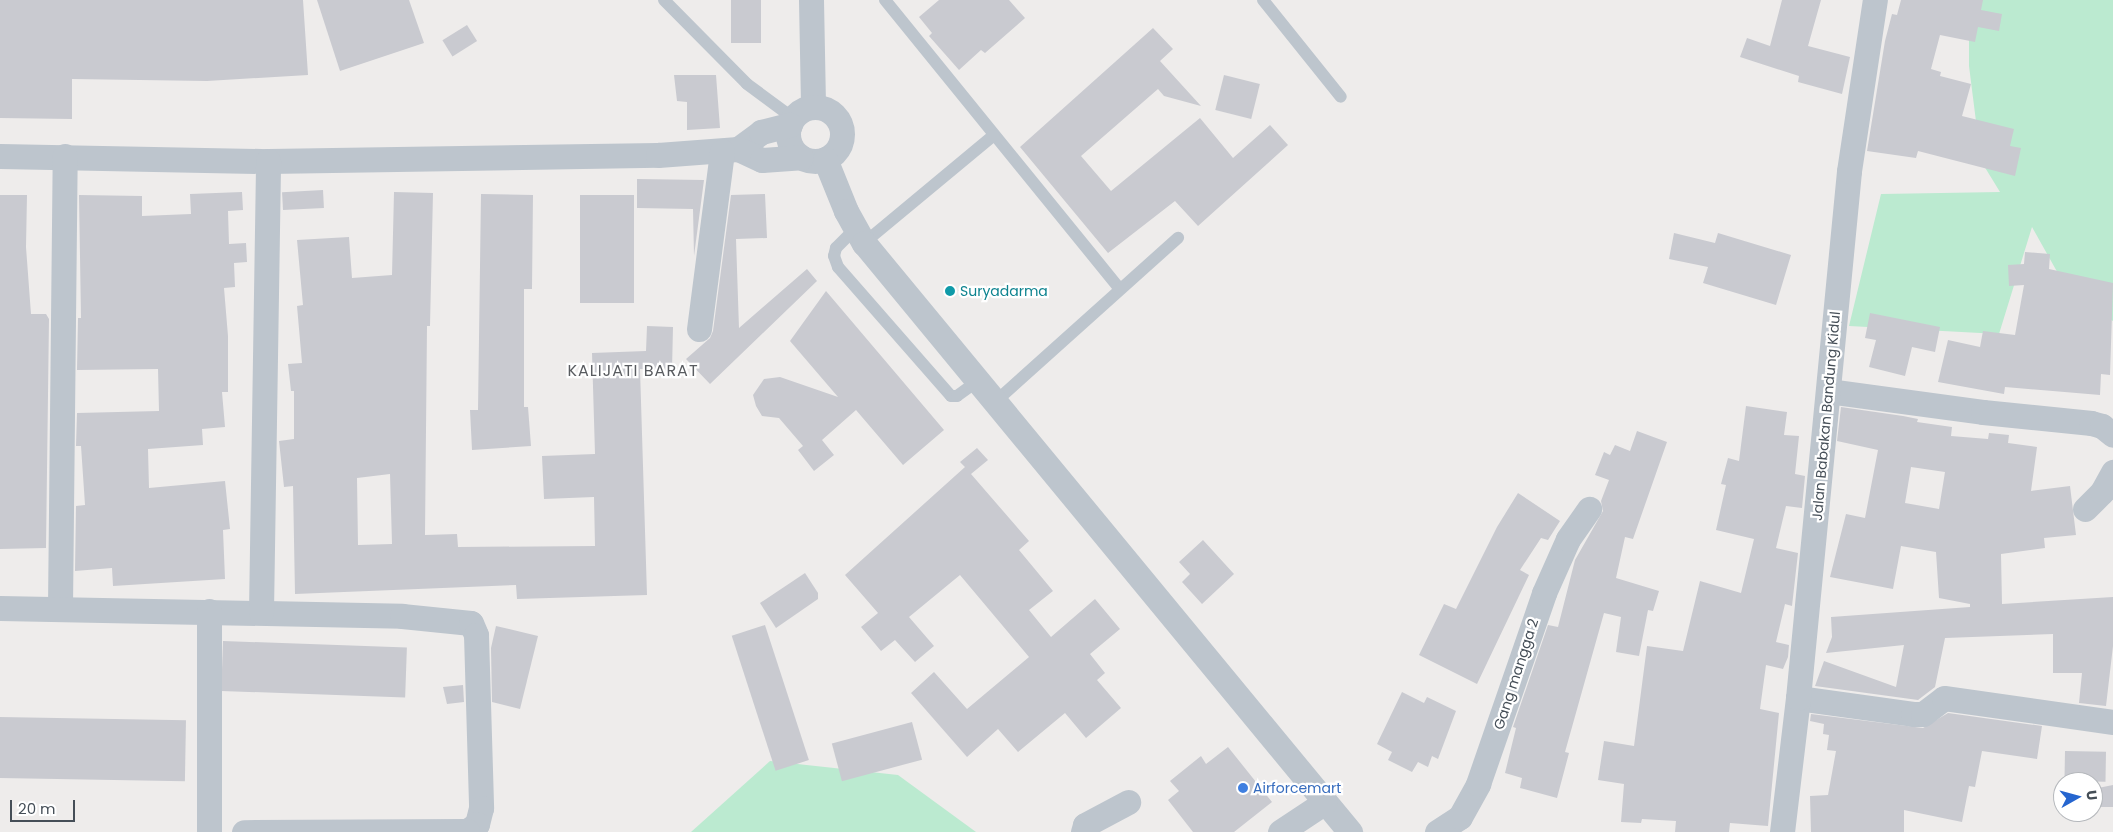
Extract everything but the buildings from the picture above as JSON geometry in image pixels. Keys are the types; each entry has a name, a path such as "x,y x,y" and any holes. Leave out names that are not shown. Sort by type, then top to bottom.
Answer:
{"street":[{"path":"811,0 799,117 788,139 813,158 859,236 1350,832"},
{"name":"Jalan Babakan Bandung Kidul","path":"1782,832 1798,698 1849,171 1875,0"},
{"path":"0,156 268,161 658,155 730,150 762,160 813,158 839,147 841,128 831,112 799,117 761,132 730,150"},
{"path":"699,329 730,150"},
{"path":"60,607 65,156"},
{"path":"261,612 268,161"},
{"path":"1828,391 1983,412 2091,423 2102,426 2113,435"},
{"path":"2086,509 2102,492 2113,472"},
{"name":"Gang mangga 2","path":"1437,832 1460,817 1478,784 1544,593 1568,539 1589,509"},
{"path":"0,608 60,607 402,616 470,623 476,635 477,658 481,808 477,828 467,831 244,832"},
{"path":"209,611 210,832"},
{"path":"1798,698 1913,714 1923,714 1944,698 2113,722"},
{"path":"1083,832 1085,824 1128,802"},
{"path":"1280,832 1324,802"}],"lane":[{"path":"664,0 747,84 799,117"},
{"path":"885,0 993,136 1120,289"},
{"path":"1263,0 1341,97"},
{"path":"978,381 957,396 951,396 838,267 834,256 836,248 859,236 993,136"},
{"path":"995,402 1178,238"}],"green space":[{"path":"1969,0 2113,0 2113,321 2069,293 2032,227 1999,334 1849,326 1881,194 2000,192 1981,161 1969,66"},
{"path":"770,761 898,775 976,832 691,832"}],"place":[{"name":"Suryadarma","path":"950,291"},
{"name":"Airforcemart","path":"1243,788"}],"district":[{"name":"KALIJATI BARAT","path":"633,371"}]}
